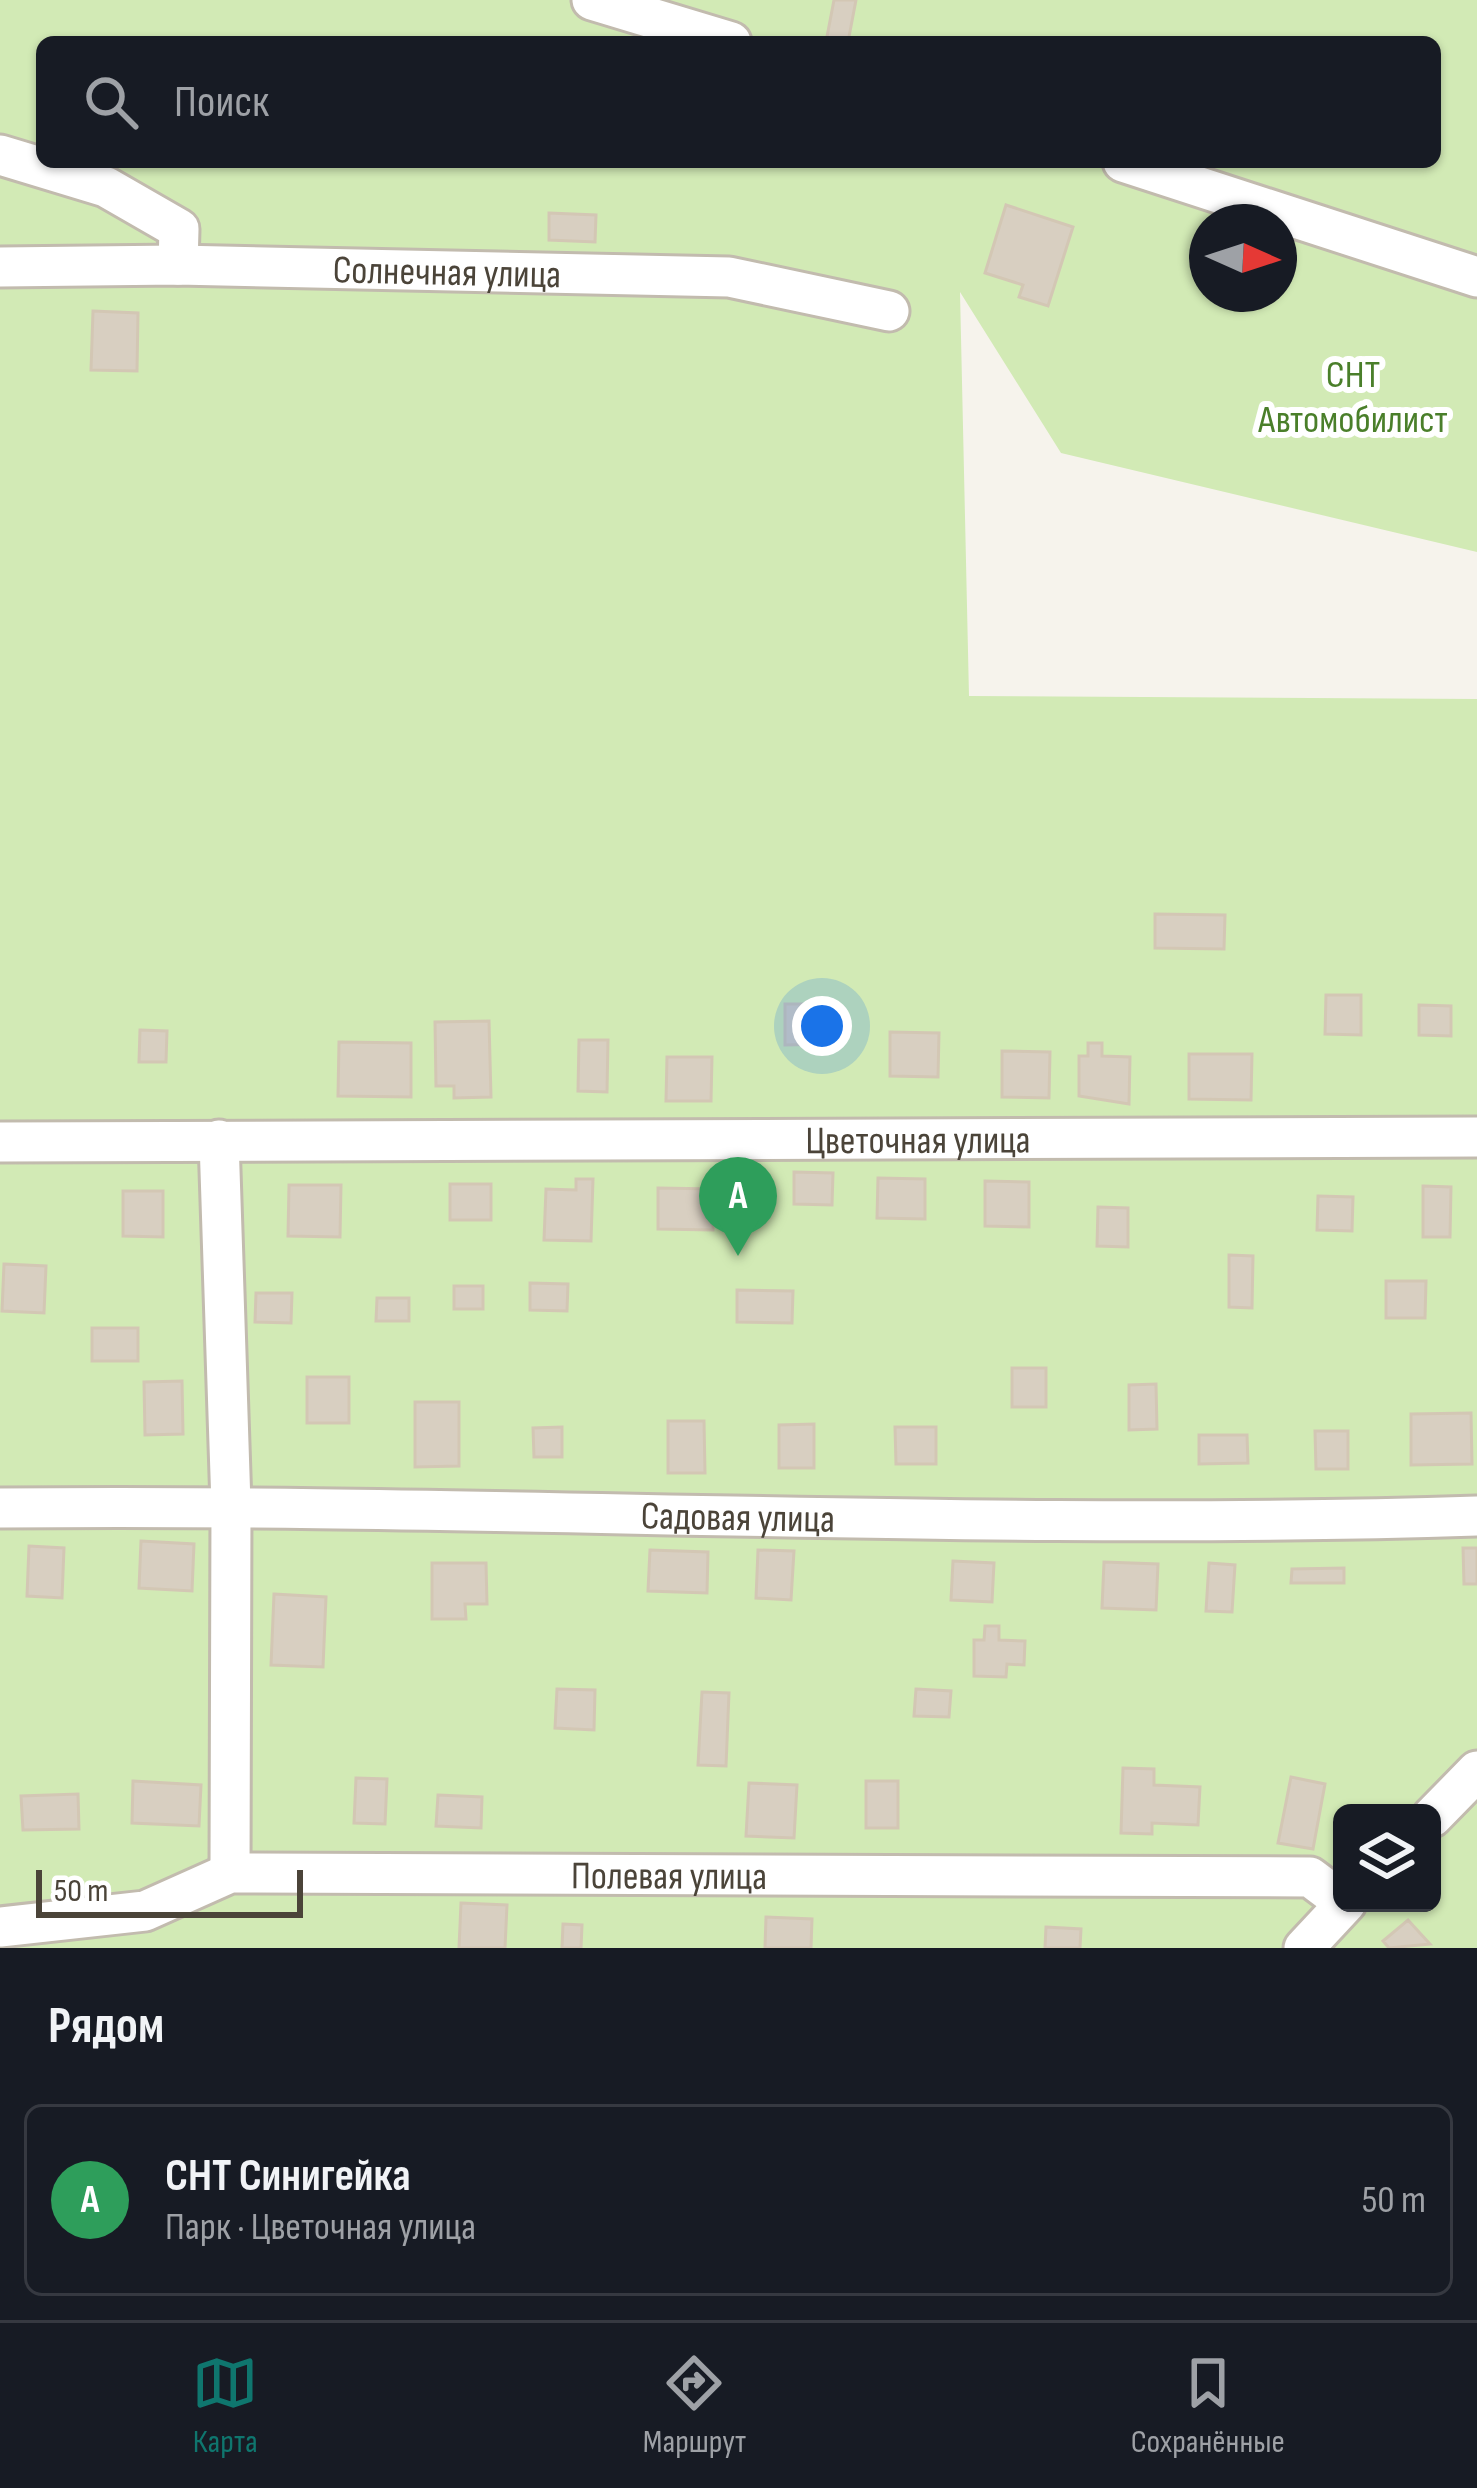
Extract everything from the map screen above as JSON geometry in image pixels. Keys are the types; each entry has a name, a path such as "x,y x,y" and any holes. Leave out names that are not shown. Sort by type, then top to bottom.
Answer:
{"street":[{"path":"592,0 711,36"},
{"path":"0,155 36,166"},
{"path":"43,168 106,187 178,229 178,265"},
{"path":"1141,168 1477,277"},
{"name":"Солнечная улица","path":"0,267 178,265 729,278 889,311"},
{"name":"Цветочная улица","path":"0,1142 1477,1137"},
{"path":"219,1140 231,1505 230,1873"},
{"name":"Садовая улица","path":"0,1508 231,1505 1246,1523 1477,1516"},
{"path":"1441,1808 1477,1771"},
{"name":"Полевая улица","path":"0,1927 145,1911 230,1873 1310,1877 1333,1895"},
{"path":"1304,1948 1336,1912"}],"green space":[{"name":"СНТ Автомобилист","path":"0,0 1477,0 1477,552 1061,453 960,292 969,696 1477,699 1477,1948 0,1948"}],"building":[{"path":"834,0 856,0 849,36 827,36"},
{"path":"1006,205 1073,227 1048,306 1019,297 1023,285 985,273"},
{"path":"549,213 596,215 595,242 549,240"},
{"path":"93,311 138,313 137,371 91,370"},
{"path":"1155,914 1225,915 1224,949 1155,948"},
{"path":"1326,995 1361,995 1361,1035 1325,1034"},
{"path":"785,1004 836,1004 837,1044 785,1045"},
{"path":"1419,1005 1451,1006 1451,1036 1419,1035"},
{"path":"489,1021 491,1097 454,1098 454,1086 436,1086 435,1022"},
{"path":"140,1030 167,1031 166,1062 139,1062"},
{"path":"890,1032 939,1033 938,1077 890,1076"},
{"path":"579,1040 608,1040 607,1092 578,1091"},
{"path":"339,1042 411,1043 411,1097 338,1096"},
{"path":"1088,1043 1102,1043 1102,1056 1130,1057 1129,1104 1079,1096 1079,1056 1088,1056"},
{"path":"1002,1051 1050,1052 1049,1098 1002,1097"},
{"path":"1189,1054 1252,1054 1251,1100 1189,1099"},
{"path":"667,1057 712,1057 711,1101 666,1101"},
{"path":"794,1172 833,1173 832,1205 794,1204"},
{"path":"878,1178 925,1179 925,1219 877,1218"},
{"path":"576,1179 593,1179 591,1241 544,1240 546,1189 576,1190"},
{"path":"985,1181 1029,1182 1029,1227 985,1226"},
{"path":"450,1184 491,1184 491,1220 450,1220"},
{"path":"289,1185 341,1185 340,1237 288,1236"},
{"path":"1423,1186 1451,1187 1450,1237 1423,1237"},
{"path":"658,1188 714,1189 713,1230 658,1229"},
{"path":"123,1191 163,1191 163,1237 123,1236"},
{"path":"1318,1196 1353,1197 1352,1231 1317,1230"},
{"path":"1098,1207 1128,1208 1128,1247 1097,1246"},
{"path":"1229,1255 1253,1256 1252,1308 1229,1307"},
{"path":"4,1264 46,1266 44,1313 2,1311"},
{"path":"1386,1281 1426,1281 1425,1318 1386,1318"},
{"path":"530,1283 568,1284 567,1311 530,1310"},
{"path":"454,1286 483,1286 483,1309 454,1309"},
{"path":"737,1290 793,1291 792,1323 737,1322"},
{"path":"256,1293 292,1293 291,1323 255,1322"},
{"path":"377,1298 409,1298 409,1321 376,1321"},
{"path":"92,1328 138,1328 138,1361 92,1361"},
{"path":"1012,1368 1046,1368 1046,1407 1012,1407"},
{"path":"307,1377 349,1377 349,1423 307,1423"},
{"path":"182,1381 183,1434 145,1435 144,1382"},
{"path":"1156,1384 1157,1429 1129,1430 1129,1385"},
{"path":"415,1402 459,1402 459,1466 415,1467"},
{"path":"1471,1413 1472,1464 1411,1465 1411,1414"},
{"path":"668,1421 704,1421 705,1473 668,1473"},
{"path":"814,1424 814,1468 779,1468 779,1425"},
{"path":"562,1427 562,1457 534,1457 533,1428"},
{"path":"895,1427 936,1427 936,1464 896,1464"},
{"path":"1315,1431 1348,1431 1348,1469 1316,1469"},
{"path":"1199,1435 1247,1435 1248,1463 1199,1464"},
{"path":"141,1541 194,1544 192,1591 139,1588"},
{"path":"29,1546 64,1548 62,1598 27,1596"},
{"path":"1463,1548 1477,1548 1477,1584 1464,1584"},
{"path":"650,1550 708,1552 707,1593 648,1591"},
{"path":"758,1550 794,1551 791,1600 756,1598"},
{"path":"953,1561 994,1563 992,1602 951,1600"},
{"path":"1104,1562 1158,1564 1156,1610 1102,1608"},
{"path":"432,1563 486,1563 487,1604 465,1604 466,1619 432,1619"},
{"path":"1209,1563 1235,1565 1232,1612 1206,1611"},
{"path":"1344,1568 1344,1583 1291,1583 1292,1569"},
{"path":"274,1594 326,1597 323,1667 271,1665"},
{"path":"985,1626 999,1626 999,1640 1025,1641 1024,1665 1007,1664 1006,1677 974,1676 974,1640 984,1640"},
{"path":"557,1689 595,1690 594,1730 555,1728"},
{"path":"916,1689 951,1691 949,1717 914,1716"},
{"path":"702,1692 729,1693 726,1766 698,1765"},
{"path":"1123,1768 1154,1769 1154,1785 1200,1787 1198,1825 1152,1823 1152,1834 1121,1833"},
{"path":"1291,1777 1325,1784 1313,1849 1278,1843"},
{"path":"356,1778 387,1779 385,1824 354,1823"},
{"path":"133,1781 201,1785 199,1826 132,1823"},
{"path":"866,1781 898,1781 898,1828 866,1828"},
{"path":"749,1783 797,1785 794,1838 746,1836"},
{"path":"78,1794 79,1829 23,1830 21,1796"},
{"path":"438,1795 482,1797 481,1828 436,1826"},
{"path":"461,1903 507,1905 505,1948 459,1948"},
{"path":"766,1917 812,1919 811,1948 765,1948"},
{"path":"1408,1920 1430,1944 1389,1948 1383,1941"},
{"path":"563,1924 582,1925 581,1948 562,1948"},
{"path":"1046,1927 1081,1929 1080,1948 1045,1948"}],"place":[{"name":"СНТ Синигейка","path":"738,1256"}]}
